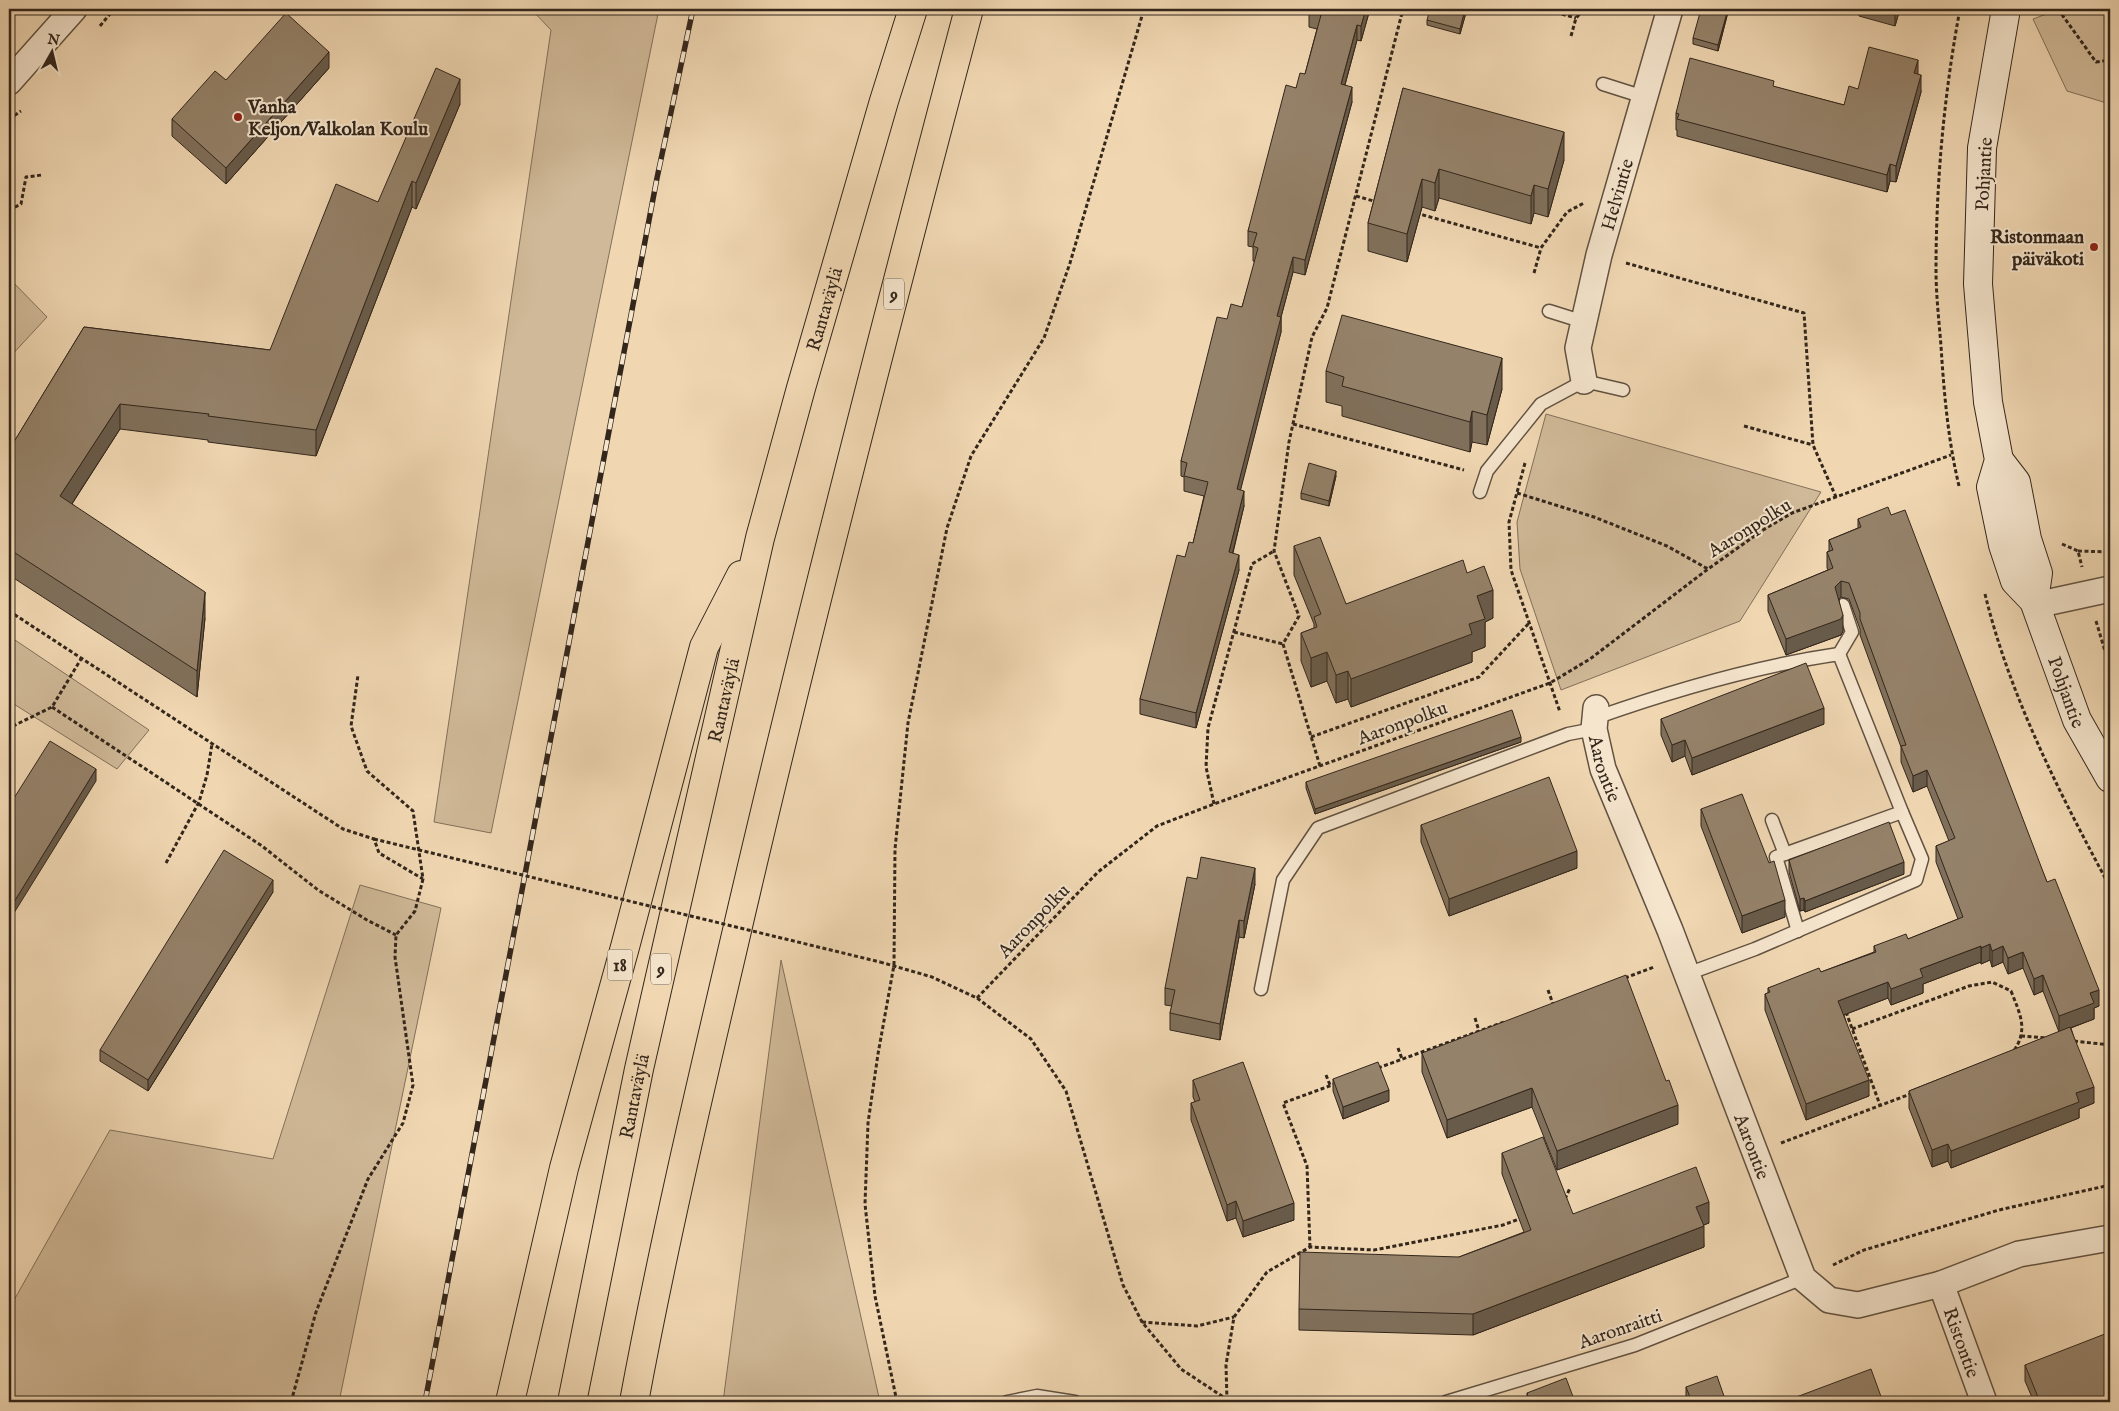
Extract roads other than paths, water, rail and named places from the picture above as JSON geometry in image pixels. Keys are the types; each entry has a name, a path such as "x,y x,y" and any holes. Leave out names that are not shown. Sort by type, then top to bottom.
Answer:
{"highway":[{"name":"Rantaväylä","path":"572,1402 639,1069 760,538 812,350 913,9"},
{"name":"9","path":"635,1401 700,1089 781,739 864,408 969,9"},
{"name":"18","path":"510,1402 564,1168 626,947 704,647 760,538"}],"main road":[{"name":"Pohjantie","path":"2006,9 1982,148 1978,284 1988,402 1999,460 1991,487 2003,545 2015,581 2035,603 2077,720 2110,778"}],"street":[{"path":"9,82 74,9"},
{"name":"Helvintie","path":"1584,381 1578,348 1599,255 1670,9"},
{"path":"2035,603 2099,591"},
{"name":"Aarontie","path":"1595,718 1603,769 1686,974 1803,1278 1829,1300 1858,1306 1940,1284 2019,1254 2110,1238"},
{"name":"Ristontie","path":"1940,1284 1984,1402"}],"lane":[{"path":"1603,84 1644,97"},
{"path":"1549,311 1584,322"},
{"path":"1480,492 1486,471 1541,404 1584,381 1624,390"},
{"path":"1839,654 1852,632 1843,605"},
{"path":"1261,989 1283,880 1318,828 1568,734 1595,718 1643,700 1788,662 1839,654"},
{"path":"1686,974 1798,930 1916,880 1922,859 1839,654"},
{"path":"1798,930 1776,858 1902,812"},
{"path":"1772,820 1785,854"},
{"name":"Aaronraitti","path":"1446,1402 1635,1345 1803,1278"},
{"path":"1007,1402 1037,1396 1075,1402"}],"railway":[{"path":"425,1402 657,178 693,9"}],"place":[{"name":"Vanha Keljon/Valkolan Koulu","path":"238,117"},
{"name":"Ristonmaan päiväkoti","path":"2094,247"}]}
